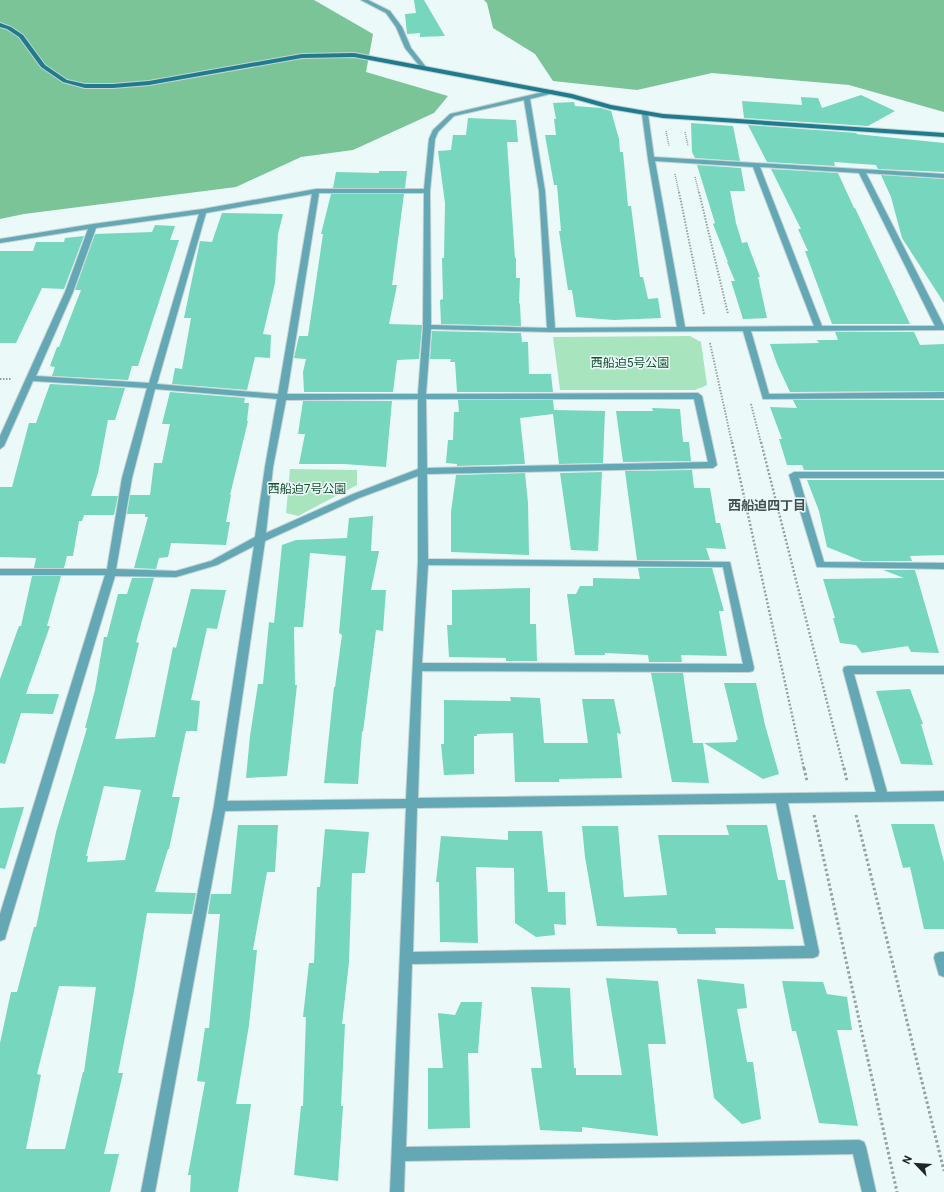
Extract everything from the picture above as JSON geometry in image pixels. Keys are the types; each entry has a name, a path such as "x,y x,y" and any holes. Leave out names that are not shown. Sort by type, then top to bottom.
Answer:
{"street":[{"path":"364,0 388,12 399,27 408,48 424,68"},
{"path":"0,25 9,28 21,36 43,66 65,81 85,86 112,86 149,83 311,55 354,55 552,92 645,114 682,118 944,135"},
{"path":"397,1192 417,667 423,562 422,398 426,327 427,191 432,139 435,131 452,115 527,99 552,92"},
{"path":"527,99 542,191 551,330"},
{"path":"645,114 651,160 681,329"},
{"path":"651,160 944,176"},
{"path":"756,165 819,329"},
{"path":"426,327 551,330 942,328 861,171"},
{"path":"0,241 93,226 203,211 316,190 427,191"},
{"path":"148,1192 220,806 260,539 269,467 316,190"},
{"path":"0,935 111,572 127,478 203,211"},
{"path":"0,446 68,292 93,226"},
{"path":"746,329 766,397 944,395"},
{"path":"0,572 111,572 176,574 214,563 260,539 356,496 422,471 713,465 698,396 422,398 282,397 30,378"},
{"path":"944,475 794,475 820,565 944,566"},
{"path":"417,667 749,668 727,564 423,562"},
{"path":"883,797 848,670 944,670"},
{"path":"220,806 944,796"},
{"path":"406,958 813,952 781,798"},
{"path":"944,958 940,958 944,971"},
{"path":"398,1154 859,1147 869,1192"}],"path":[{"path":"663,116 707,329 897,1192"},
{"path":"682,118 731,329"},
{"path":"749,398 851,797 944,1172"}],"green space":[{"path":"0,0 314,0 373,34 366,72 448,96 434,113 353,150 301,157 236,187 24,214 0,219"},
{"path":"484,0 944,0 944,112 849,85 712,73 637,90 553,81 535,54 493,28 487,3"},
{"name":"西船迫5号公園","path":"690,336 701,342 707,385 695,390 560,390 553,337"},
{"name":"西船迫7号公園","path":"290,469 357,470 357,485 298,516 286,513"}],"building":[{"path":"414,0 424,0 445,36 420,37 420,33 407,34 405,14 416,13"},
{"path":"861,95 895,111 868,126 744,118 742,101 802,105 801,97 818,98 822,108"},
{"path":"574,102 575,106 601,108 611,111 619,139 620,152 623,152 628,206 631,206 640,277 643,277 648,299 658,298 661,318 614,320 576,317 572,290 568,290 559,231 561,231 557,185 554,185 545,135 556,135 554,119 556,119 553,103"},
{"path":"468,118 516,120 518,142 507,142 516,258 516,278 520,278 519,303 521,326 441,324 440,300 443,299 442,258 444,258 445,203 438,151 451,150 453,135 466,135"},
{"path":"691,123 733,126 740,161 695,158 692,152"},
{"path":"748,125 857,133 856,134 944,143 944,172 878,169 876,165 834,162 835,166 767,162"},
{"path":"697,165 741,168 745,191 730,191 736,223 742,243 747,242 760,277 758,277 767,318 743,319 731,281 735,281 713,224 715,223"},
{"path":"771,169 838,173 910,324 832,324 805,251 808,251 798,229 801,229"},
{"path":"379,171 407,171 405,188 333,188 336,172 379,173"},
{"path":"881,175 944,179 944,303 902,238 891,197"},
{"path":"331,194 404,194 392,285 397,285 389,324 422,325 422,327 419,359 397,360 393,392 304,392 303,372 306,359 294,358 299,336 308,336 323,234 321,234"},
{"path":"222,213 283,214 278,234 275,283 263,334 271,335 270,358 255,357 247,390 172,384 175,368 182,369 191,318 184,318 200,241 212,242"},
{"path":"155,225 175,226 170,240 179,240 138,366 132,366 128,380 52,376 55,367 50,366 81,290 75,290 95,234 152,232"},
{"path":"84,236 64,289 42,288 16,343 0,343 0,251 33,251 36,242 64,242 65,238"},
{"path":"432,331 521,333 522,342 528,342 529,374 551,374 553,392 457,392 455,362 450,362 451,359 430,359"},
{"path":"835,332 914,332 920,345 944,344 944,391 790,392 777,364 770,344 819,343 817,340 838,340"},
{"path":"50,384 125,388 115,420 108,420 98,473 91,496 118,496 114,515 84,515 82,521 79,521 73,556 67,556 64,568 34,568 36,558 0,557 0,487 12,487 29,423 36,423"},
{"path":"170,392 245,398 244,403 249,403 248,421 230,495 226,522 230,522 226,545 171,543 168,557 159,558 156,569 134,568 148,517 145,517 145,514 127,514 130,495 150,495 154,463 162,463 170,424 162,424"},
{"path":"458,400 553,400 554,410 605,411 603,463 559,464 553,414 520,418 525,464 457,466 457,464 446,463 448,440 453,440 454,412 459,412"},
{"path":"793,400 944,400 944,470 804,470 802,465 787,465 779,439 782,439 770,407 797,408"},
{"path":"303,401 392,401 386,467 344,464 299,464 305,434 298,434"},
{"path":"652,408 680,409 683,442 689,442 691,461 623,462 616,411 653,411"},
{"path":"692,470 694,488 710,488 716,523 720,523 726,549 706,548 710,560 637,560 625,471"},
{"path":"602,472 598,551 571,550 560,473"},
{"path":"525,473 528,503 529,555 451,552 451,512 456,475"},
{"path":"807,480 944,480 944,555 910,556 912,561 862,561 827,547 819,511"},
{"path":"373,516 371,551 379,551 371,590 386,590 383,631 376,630 363,732 362,731 358,784 324,783 334,687 342,635 339,633 346,556 310,553 303,627 294,627 295,685 297,685 287,776 246,778 250,736 258,684 263,684 269,622 274,623 282,545 296,540 347,538 349,518"},
{"path":"638,568 712,568 724,611 719,611 727,656 681,655 682,662 649,662 648,655 605,653 605,655 575,655 567,594 576,594 580,586 593,586 593,578 640,579"},
{"path":"883,570 915,570 939,653 911,652 908,646 862,653 856,645 840,643 833,618 835,618 823,579 904,578"},
{"path":"32,576 61,576 47,626 50,626 26,694 59,694 53,714 21,713 5,764 0,763 0,679 19,626 21,626"},
{"path":"132,578 154,578 136,642 139,643 115,739 155,737 173,647 176,648 191,589 226,590 217,629 207,628 191,700 200,701 197,731 186,731 172,797 180,797 169,849 155,892 196,893 192,914 147,913 118,1073 123,1073 104,1154 119,1154 110,1192 0,1192 0,1043 11,992 17,992 34,927 36,927 56,832 87,728 85,728 95,690 104,637 107,637 118,594 127,594","holes":["104,786 141,790 125,860 87,862 88,856 86,856","59,986 96,987 84,1072 65,1149 26,1149 41,1075 37,1074"]},
{"path":"530,588 530,624 536,624 537,661 506,661 506,658 449,657 447,625 452,625 452,590"},
{"path":"651,673 683,673 693,743 703,743 709,783 672,782"},
{"path":"724,683 756,683 765,725 779,774 763,779 704,743 736,742 736,740 738,740"},
{"path":"910,689 923,724 921,724 933,765 901,764 876,691"},
{"path":"510,697 540,698 544,743 588,743 582,699 614,699 621,734 617,733 622,778 559,779 559,782 515,782 513,733 477,734 477,736 474,736 474,774 444,775 441,744 444,744 444,700 511,701"},
{"path":"24,807 5,869 0,868 0,808"},
{"path":"891,824 934,824 944,862 944,929 924,929 910,867 903,868"},
{"path":"238,825 278,825 275,872 267,872 253,950 257,950 249,1025 236,1104 251,1104 238,1192 190,1192 191,1175 188,1175 205,1082 197,1081 205,1028 209,1028 220,914 208,914 211,894 231,894"},
{"path":"726,825 767,825 778,880 785,880 794,929 715,928 716,934 678,934 676,928 597,926 585,857 582,826 618,826 624,897 667,895 658,835 729,835"},
{"path":"325,829 369,832 365,873 352,873 349,962 342,1024 345,1024 341,1106 343,1106 338,1181 294,1175 301,1106 303,1106 306,1017 303,1017 309,963 314,963 317,887 320,887"},
{"path":"508,831 542,831 548,892 565,892 566,925 554,924 555,935 536,937 515,923 514,868 476,867 478,943 440,942 439,882 436,882 441,836 508,840"},
{"path":"606,978 658,981 666,1044 648,1044 658,1136 582,1127 582,1132 540,1130 531,1068 542,1068 531,987 570,988 574,1068 576,1068 576,1075 622,1075"},
{"path":"697,979 744,984 747,1008 737,1009 747,1062 753,1062 761,1119 742,1124 714,1098"},
{"path":"782,981 823,982 827,994 847,997 852,1030 837,1030 858,1126 819,1123 796,1031 792,1031"},
{"path":"461,1002 482,1002 478,1053 468,1053 470,1128 428,1129 428,1068 443,1068 438,1013 455,1015"}],"district":[{"name":"西船迫四丁目","path":"767,505"}]}
